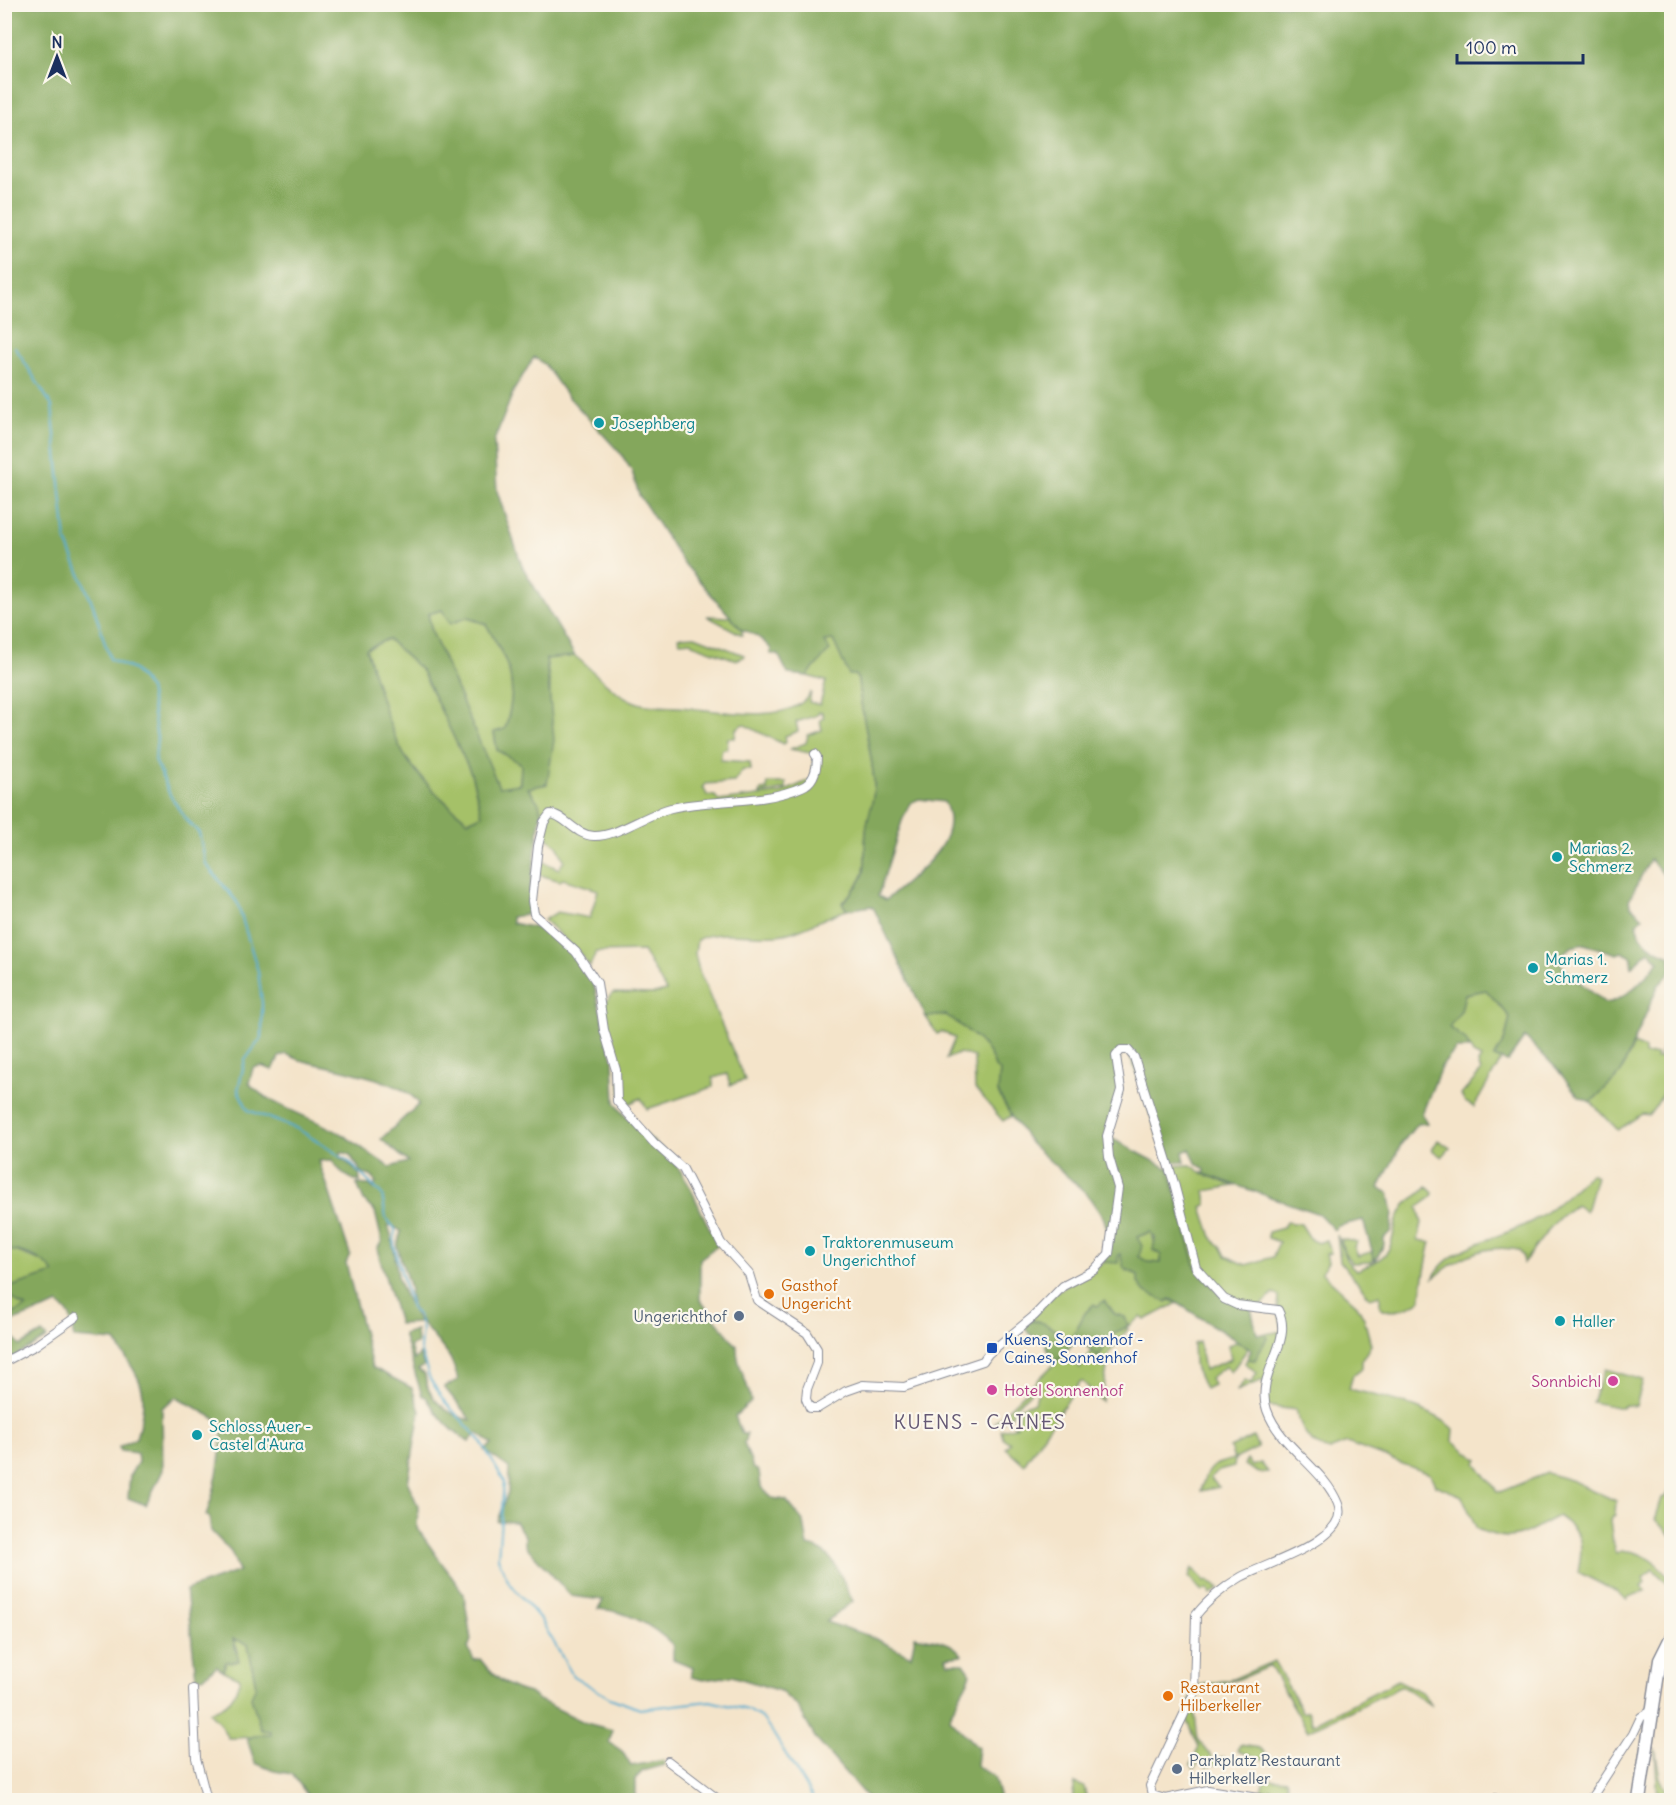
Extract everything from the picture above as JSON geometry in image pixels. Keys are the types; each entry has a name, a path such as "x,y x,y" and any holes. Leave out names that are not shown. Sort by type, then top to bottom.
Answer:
{"main road":[{"path":"1639,1800 1660,1660 1671,1636"}],"street":[{"path":"815,754 817,757 816,773 808,784 801,788 756,798 673,808 642,818 610,834 594,836 580,833 559,816 550,814 544,822 536,859 532,901 534,914 576,952 597,982 604,1030 616,1070 617,1101 654,1143 683,1169 721,1243 749,1274 757,1300 807,1333 817,1349 817,1363 807,1389 806,1399 810,1408 825,1405 854,1387 863,1385 904,1387 983,1361 988,1354 1042,1309 1063,1286 1099,1267 1109,1254 1118,1188 1109,1157 1107,1136 1121,1090 1116,1056 1121,1050 1128,1050 1134,1057 1174,1184 1196,1268 1224,1299 1237,1305 1278,1310 1282,1321 1282,1337 1268,1371 1266,1409 1278,1429 1333,1493 1341,1511 1338,1524 1324,1538 1239,1578 1206,1603 1196,1615 1194,1693 1150,1786 1152,1795 1160,1799 1208,1790 1270,1800"},
{"path":"4,1362 36,1346 76,1317"},
{"path":"194,1689 196,1758 207,1800"},
{"path":"1590,1800 1633,1734 1641,1717 1652,1711"},
{"path":"668,1761 719,1800"},
{"path":"1478,1800 1492,1798 1506,1800"}],"green space":[{"path":"4,5 1671,5 1672,878 1669,881 1650,859 1629,900 1630,905 1643,917 1637,923 1640,935 1654,948 1671,956 1671,972 1658,986 1620,1074 1591,1102 1579,1097 1557,1069 1525,1037 1507,1062 1494,1057 1505,1039 1510,1017 1486,990 1465,994 1461,1011 1449,1027 1465,1039 1470,1049 1456,1049 1441,1067 1422,1114 1427,1123 1417,1124 1402,1143 1379,1188 1389,1193 1393,1213 1391,1231 1384,1238 1384,1245 1375,1261 1363,1220 1338,1226 1334,1230 1319,1214 1204,1174 1205,1170 1196,1163 1190,1149 1183,1152 1185,1162 1167,1162 1128,1050 1118,1051 1121,1090 1107,1136 1169,1169 1196,1268 1224,1299 1251,1308 1257,1334 1265,1334 1267,1338 1255,1360 1247,1359 1251,1350 1173,1300 1169,1299 1167,1302 1145,1292 1138,1283 1138,1275 1124,1268 1120,1254 1118,1263 1103,1262 1111,1243 1104,1219 1087,1194 1031,1144 1011,1116 998,1092 1000,1072 995,1067 988,1051 969,1032 946,1015 926,1017 874,909 871,906 847,910 842,903 863,877 867,826 874,788 873,768 858,680 855,675 849,675 833,640 824,641 830,650 807,676 788,674 778,654 770,654 771,649 762,640 742,630 682,561 639,495 632,471 621,454 565,393 545,365 534,357 514,390 494,441 497,491 522,566 575,656 546,659 554,740 547,784 528,788 539,803 541,813 528,904 530,914 511,917 512,923 541,929 571,952 592,978 613,1059 615,1102 621,1111 674,1162 719,1244 700,1259 700,1300 737,1346 738,1360 751,1402 735,1416 742,1434 747,1434 744,1443 753,1468 759,1471 761,1487 772,1498 786,1500 804,1522 808,1546 825,1553 831,1560 853,1601 826,1622 870,1636 911,1656 915,1636 941,1641 958,1650 962,1655 946,1657 948,1663 963,1663 971,1674 950,1719 978,1748 976,1765 994,1777 1000,1799 869,1800 816,1739 797,1706 780,1691 732,1676 703,1680 691,1677 693,1667 673,1659 673,1645 648,1625 620,1613 599,1609 603,1600 571,1596 525,1545 525,1536 515,1522 497,1521 508,1492 509,1468 484,1450 492,1444 477,1433 469,1442 462,1438 445,1422 426,1397 422,1396 403,1334 416,1330 417,1344 410,1346 414,1360 420,1354 424,1366 418,1370 425,1374 426,1383 434,1398 455,1415 471,1420 444,1387 458,1380 445,1350 412,1307 410,1288 397,1247 401,1231 391,1225 388,1226 399,1281 419,1323 399,1324 377,1249 382,1241 375,1212 364,1201 357,1184 369,1185 374,1189 376,1181 371,1176 363,1174 349,1154 341,1152 341,1158 359,1173 360,1182 344,1174 332,1160 319,1161 350,1254 346,1263 372,1367 412,1388 420,1411 408,1483 418,1506 417,1528 464,1594 471,1640 468,1648 474,1660 480,1659 496,1677 510,1686 530,1693 537,1699 586,1723 613,1730 609,1742 622,1751 631,1766 664,1760 665,1765 643,1771 635,1779 635,1795 639,1800 311,1800 292,1774 274,1771 255,1763 247,1739 256,1735 271,1735 270,1731 261,1730 251,1697 256,1686 248,1644 233,1639 239,1661 226,1662 223,1671 217,1666 203,1677 196,1676 186,1590 239,1571 231,1552 211,1531 209,1517 206,1515 218,1470 223,1423 177,1397 162,1408 163,1470 146,1505 128,1498 130,1475 138,1462 137,1453 120,1451 119,1447 136,1438 143,1408 141,1386 132,1367 115,1341 74,1338 70,1316 59,1304 5,1324 5,1318 26,1307 14,1300 7,1288 54,1273 45,1263 32,1256 4,1251","holes":["442,610 450,624 468,617 486,624 494,638 506,663 512,685 512,698 505,729 494,732 497,750 521,764 520,784 499,787 432,632 428,614","388,639 422,671 471,773 482,815 468,821 422,779 402,751 379,692 366,649","919,799 944,802 949,817 948,831 933,857 886,900 878,896 910,803","1584,944 1617,954 1622,952 1632,957 1631,967 1649,951 1659,961 1628,993 1613,1002 1605,1003 1564,969 1558,958 1571,947","286,1054 300,1060 383,1081 411,1095 419,1104 381,1139 408,1162 390,1167 343,1135 280,1105 257,1091 249,1083 253,1068 261,1066 273,1070 279,1057","1150,1232 1155,1238 1153,1250 1161,1255 1161,1263 1147,1262 1139,1256 1142,1246 1137,1237"]},
{"path":"442,610 486,624 501,651 510,674 512,698 505,729 494,733 497,750 521,764 520,784 499,788 432,632 428,614"},
{"path":"707,616 730,617 742,630 742,635"},
{"path":"695,636 744,655 744,657 736,660 692,644 692,641 680,642 678,637"},
{"path":"388,639 422,671 471,773 482,815 468,821 460,815 429,786 402,751 384,708 366,649"},
{"path":"833,640 849,674 855,675 858,680 873,768 873,801 866,831 863,876 842,903 847,910 803,928 785,934 723,934 697,940 695,954 699,971 745,1080 730,1085 727,1074 713,1078 713,1087 647,1109 641,1098 626,1105 621,1098 618,1056 606,1025 605,1003 613,993 654,994 666,991 643,951 596,952 590,966 578,951 544,920 557,912 590,918 598,890 537,874 539,860 559,869 564,860 557,845 543,835 546,819 528,787 547,784 550,687 546,658 575,656 621,694 644,705 736,713 773,713 802,703 811,692 809,702 820,705 826,681 807,676 829,650 823,641","holes":["822,712 824,718 820,720 822,730 808,735 806,743 790,749 815,754 812,779 781,793 719,801 715,796 707,795 703,787 705,784 734,782 743,770 751,770 750,762 720,760 722,749 727,749 728,738 735,738 736,729 743,724 783,744 786,742 785,736 798,731 796,722"]},
{"path":"768,783 786,783 786,789 760,794 761,790 767,789"},
{"path":"1486,990 1510,1017 1505,1039 1495,1057 1501,1060 1474,1107 1465,1102 1461,1095 1481,1072 1478,1063 1481,1058 1473,1054 1465,1039 1448,1027 1461,1011 1465,994"},
{"path":"946,1015 982,1044 995,1067 1000,1071 998,1093 1011,1116 1003,1121 975,1089 974,1057 960,1053 946,1059 955,1038 942,1032 937,1034 926,1017"},
{"path":"1634,1044 1644,1049 1644,1055 1657,1054 1656,1058 1660,1058 1662,1047 1671,1053 1671,1078 1670,1069 1665,1070 1662,1094 1649,1115 1642,1114 1618,1130 1591,1102 1620,1074"},
{"path":"1438,1140 1450,1148 1442,1157 1432,1150"},
{"path":"1191,1165 1204,1174 1234,1186 1205,1191 1207,1204 1202,1207 1213,1240 1221,1246 1226,1256 1246,1265 1273,1257 1279,1242 1268,1238 1268,1232 1283,1228 1286,1222 1301,1224 1311,1240 1318,1243 1327,1240 1331,1253 1326,1254 1328,1262 1321,1272 1357,1305 1364,1318 1371,1345 1362,1360 1362,1368 1353,1375 1349,1389 1405,1404 1445,1422 1454,1429 1453,1441 1478,1460 1476,1463 1497,1491 1500,1492 1547,1473 1573,1481 1616,1501 1615,1515 1610,1520 1616,1553 1631,1551 1648,1558 1662,1569 1671,1582 1668,1584 1653,1569 1643,1578 1645,1582 1641,1587 1646,1591 1628,1597 1627,1600 1615,1591 1578,1572 1581,1553 1580,1540 1573,1528 1558,1516 1528,1532 1511,1537 1501,1537 1477,1529 1462,1496 1435,1485 1430,1474 1347,1443 1329,1450 1315,1444 1306,1436 1296,1410 1266,1406 1263,1380 1237,1391 1245,1380 1251,1383 1257,1373 1245,1363 1247,1359 1255,1360 1267,1338 1265,1334 1283,1331 1278,1310 1279,1296 1273,1294 1260,1307 1224,1299 1196,1268 1168,1166"},
{"path":"1591,1173 1596,1176 1586,1212 1576,1205 1568,1210 1523,1263 1523,1256 1519,1250 1495,1248 1462,1258 1433,1279 1440,1267 1450,1258 1478,1243 1534,1220 1557,1204"},
{"path":"1427,1187 1433,1193 1432,1197 1418,1207 1422,1223 1418,1240 1431,1242 1421,1300 1396,1311 1385,1310 1380,1307 1380,1295 1370,1298 1340,1261 1337,1235 1346,1259 1357,1270 1373,1263 1382,1257 1392,1243 1395,1226 1405,1205"},
{"path":"1150,1232 1161,1255 1161,1263 1147,1262 1139,1256 1137,1237"},
{"path":"1341,1239 1357,1242 1354,1246 1358,1256 1374,1251 1372,1262 1352,1263 1344,1253"},
{"path":"12,1250 47,1263 54,1273 27,1307 5,1318 5,1251"},
{"path":"1118,1254 1127,1271 1139,1275 1145,1292 1178,1303 1145,1320 1141,1317 1128,1326 1125,1317 1114,1314 1110,1307 1095,1309 1081,1320 1071,1339 1041,1322 1030,1320 1057,1291"},
{"path":"1104,1301 1115,1314 1125,1317 1128,1326 1114,1334 1098,1357 1078,1338 1056,1362 1046,1347 1045,1338 1032,1336 1024,1325 1036,1321 1042,1322 1071,1339 1085,1313 1094,1304 1097,1306"},
{"path":"5,1324 20,1346 42,1333 47,1338 5,1362"},
{"path":"1126,1327 1128,1329 1109,1353 1102,1402 1083,1382 1080,1382 1024,1464 1006,1448 1010,1443 1003,1438 1001,1430 1018,1426 1014,1425 1021,1407 1035,1402 1039,1387 1036,1387 1013,1409 1012,1415 1001,1422 995,1422 1059,1359 1065,1355 1080,1368 1091,1352 1098,1357 1114,1334"},
{"path":"1199,1342 1204,1370 1231,1359 1228,1345 1236,1342 1249,1347 1231,1372 1226,1366 1210,1378 1213,1385 1205,1389 1194,1365 1193,1344"},
{"path":"1605,1369 1643,1380 1636,1406 1624,1405 1622,1408 1592,1402"},
{"path":"1253,1437 1258,1448 1235,1459 1234,1467 1219,1471 1210,1478 1219,1487 1201,1491 1208,1471 1216,1465 1234,1459 1230,1448"},
{"path":"1247,1460 1252,1466 1261,1463 1268,1472 1259,1473 1244,1465"},
{"path":"1671,1488 1671,1535 1655,1520 1662,1498 1666,1497"},
{"path":"1192,1568 1205,1581 1208,1580 1219,1589 1211,1595 1207,1589 1202,1592 1189,1577"},
{"path":"233,1638 248,1644 256,1686 271,1736 228,1738 219,1722 209,1712 222,1707 230,1700 238,1685 240,1678 223,1671 226,1662 238,1651"},
{"path":"1274,1661 1303,1713 1308,1711 1313,1724 1398,1680 1423,1693 1432,1706 1402,1686 1308,1731 1270,1666 1239,1679 1200,1689 1194,1707 1198,1740 1214,1759 1223,1757 1216,1764 1206,1767 1200,1761 1194,1768 1191,1765 1199,1747 1185,1715 1195,1686 1233,1679"},
{"path":"1240,1745 1260,1748 1276,1763 1240,1752 1237,1750"},
{"path":"1655,1748 1660,1778 1671,1800 1658,1800"},
{"path":"1265,1778 1287,1780 1287,1786 1277,1792 1275,1789 1261,1790"},
{"path":"1075,1783 1084,1787 1087,1800 1072,1800"},
{"path":"1204,1790 1266,1800 1211,1800"}],"waterway":[{"path":"15,347 52,406 66,541 93,605 110,659 134,670 149,688 157,738 155,760 170,795 185,818 199,833 206,864 237,902 258,971 262,1003 262,1037 245,1060 238,1090 248,1110 298,1129 348,1161 382,1195 386,1218 395,1229 394,1246 411,1308 418,1316 422,1330 420,1349 430,1379 444,1401 480,1440 504,1481 498,1558 509,1582 541,1620 573,1676 610,1698 640,1709 710,1701 748,1710 762,1718 771,1730 814,1800"}],"place":[{"name":"Josephberg","path":"599,423"},
{"name":"Marias 2. Schmerz","path":"1557,857"},
{"name":"Marias 1. Schmerz","path":"1533,968"},
{"name":"Traktorenmuseum Ungerichthof","path":"810,1251"},
{"name":"Gasthof Ungericht","path":"769,1294"},
{"name":"Ungerichthof","path":"739,1316"},
{"name":"Haller","path":"1560,1321"},
{"name":"Kuens, Sonnenhof - Caines, Sonnenhof","path":"992,1348"},
{"name":"Sonnbichl","path":"1613,1381"},
{"name":"Hotel Sonnenhof","path":"992,1390"},
{"name":"Schloss Auer - Castel d'Aura","path":"197,1435"},
{"name":"Restaurant Hilberkeller","path":"1168,1696"},
{"name":"Parkplatz Restaurant Hilberkeller","path":"1177,1769"}],"district":[{"name":"KUENS - CAINES","path":"980,1422"}]}
